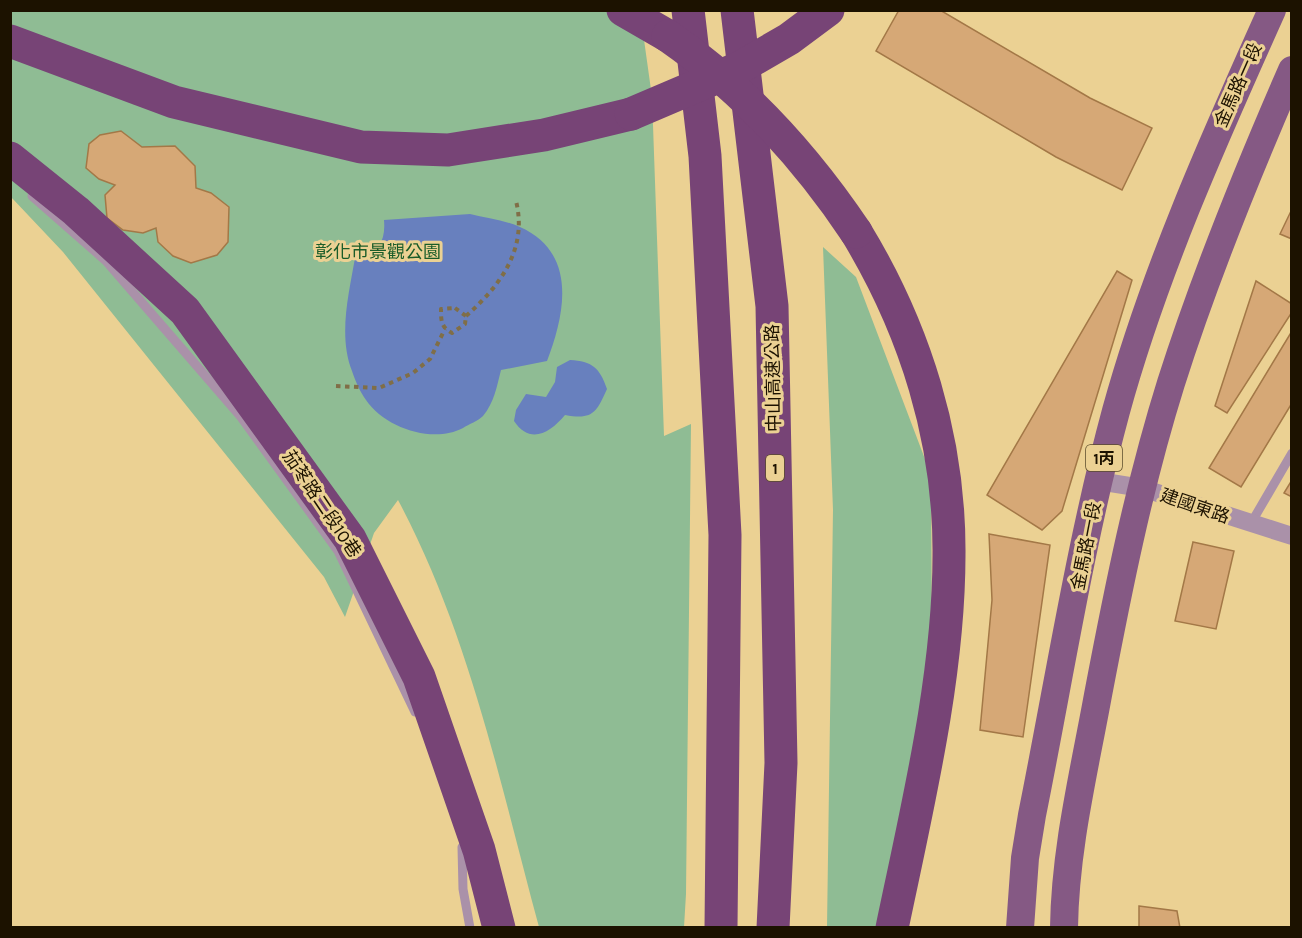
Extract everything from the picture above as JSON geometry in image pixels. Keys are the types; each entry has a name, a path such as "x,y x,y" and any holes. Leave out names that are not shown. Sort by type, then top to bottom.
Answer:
{"highway":[{"path":"623,10 668,36 711,66 785,138 830,193 879,270 905,324 921,369 933,412 944,480 949,555 942,654 927,757 892,927"},
{"path":"688,10 705,156 725,536 721,927"},
{"name":"中山高速公路","path":"737,10 772,306 781,763 773,927"},
{"path":"10,41 174,102 279,129 361,147 448,150 544,135 631,114 739,68 789,39 828,10"},
{"path":"10,158 76,211 185,311 350,539 419,676 479,850 499,927"}],"main road":[{"name":"金馬路一段","path":"1020,927 1025,858 1030,826 1098,481 1116,409 1190,195 1272,10"},
{"name":"1丙","path":"1064,927 1065,876 1119,588 1142,488 1171,384 1213,260 1292,70"}],"street":[{"name":"建國東路","path":"1098,481 1142,488 1250,525 1292,536"}],"lane":[{"name":"茄苳路二段10巷","path":"28,193 106,261 241,417 338,551 419,720"},
{"path":"1250,525 1292,453"},
{"path":"460,841 464,852 463,889 470,927"}],"path":[{"path":"466,316 455,308 441,309 441,322 445,329 452,333 465,324 466,316 495,289 509,266 518,236 520,215 516,201"},
{"path":"336,386 379,388 413,373 430,360 445,329"}],"green space":[{"name":"彰化市景觀公園","path":"11,11 640,11 652,97 664,436 691,424 684,927 539,927 496,764 464,656 423,551 398,500 374,533 345,617 324,577 63,252 11,197"},
{"path":"823,247 856,277 931,475 932,642 886,927 827,927 833,510"}],"water":[{"path":"470,214 520,227 539,238 551,252 559,268 562,286 559,324 547,361 501,370 492,400 483,416 451,433 424,434 397,425 374,410 356,382 348,358 345,329 355,258 374,250 382,241 384,220"},
{"path":"570,360 590,364 598,371 607,389 600,404 588,415 565,415 553,427 540,434 527,433 514,421 516,410 526,394 546,397 555,382 557,367"}],"building":[{"path":"899,10 940,10 1090,98 1152,128 1122,190 1056,157 876,51"},
{"path":"121,131 142,147 175,146 195,166 196,188 211,193 229,207 228,242 217,255 191,263 173,256 158,242 156,228 143,233 123,230 107,218 105,195 115,185 99,179 86,168 89,144 100,135"},
{"path":"1292,209 1292,239 1280,234"},
{"path":"1117,271 1132,280 1062,511 1042,530 987,495"},
{"path":"1256,281 1292,304 1292,312 1227,413 1215,406"},
{"path":"1292,331 1292,403 1241,487 1209,468"},
{"path":"1292,480 1292,497 1284,493"},
{"path":"989,534 1050,545 1023,737 980,730 992,600"},
{"path":"1193,542 1234,551 1216,629 1175,621"},
{"path":"1139,906 1177,911 1180,928 1139,928"}]}
